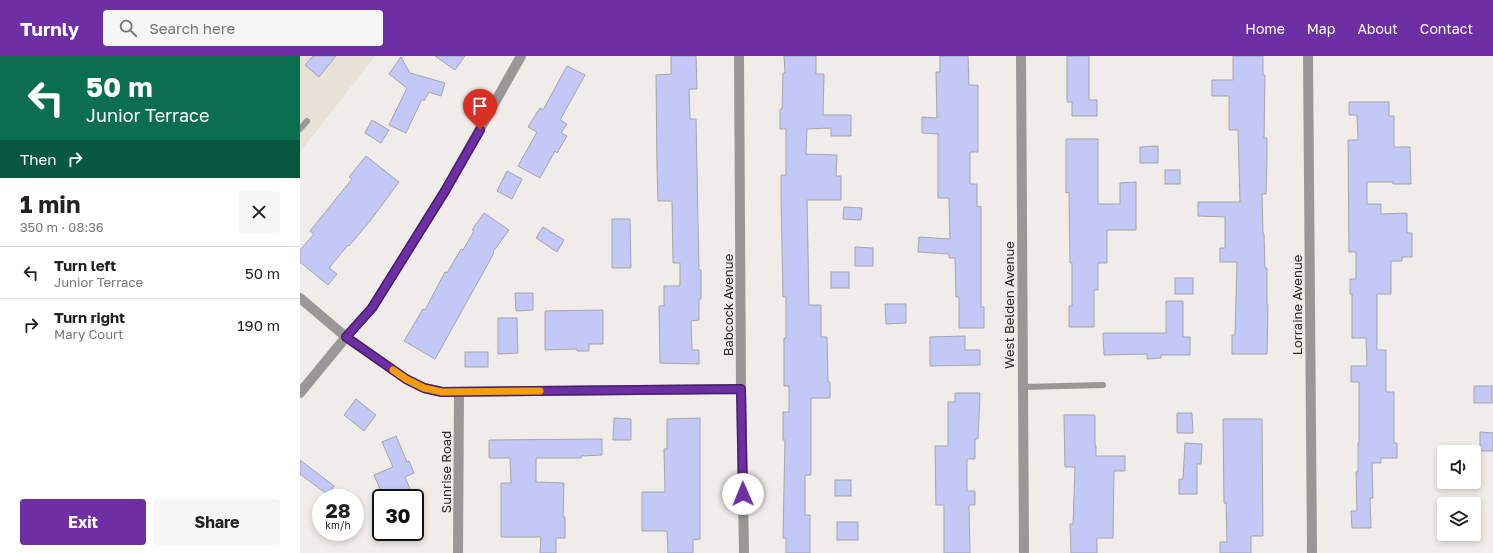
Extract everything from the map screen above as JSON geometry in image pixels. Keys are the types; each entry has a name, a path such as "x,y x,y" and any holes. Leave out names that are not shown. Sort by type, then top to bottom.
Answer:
{"street":[{"path":"300,393 372,308 437,204 521,56"},
{"name":"Babcock Avenue","path":"739,56 741,389 744,553"},
{"name":"West Belden Avenue","path":"1021,56 1024,553"},
{"name":"Lorraine Avenue","path":"1308,56 1312,553"},
{"path":"300,298 346,337 406,379 424,388 442,392 741,389"},
{"name":"Sunrise Road","path":"458,553 459,392"}],"lane":[{"path":"300,129 307,121"},
{"path":"1023,387 1104,385"}],"shaded area":[{"path":"300,56 375,56 300,152"}],"building":[{"path":"313,56 336,56 319,77 305,65"},
{"path":"435,56 465,56 455,70"},
{"path":"671,56 696,56 697,89 689,89 690,119 696,119 701,299 699,299 699,320 691,321 692,350 699,350 699,364 660,363 659,306 664,306 664,286 680,286 680,263 673,263 672,201 658,201 656,75 671,74"},
{"path":"784,56 816,56 816,74 824,74 823,115 851,115 851,136 831,136 831,128 807,129 806,154 837,155 836,176 841,176 841,200 807,200 809,305 821,305 821,337 827,337 828,382 830,382 830,398 811,398 811,475 805,475 805,515 810,515 810,553 786,553 786,538 783,538 785,440 783,440 783,412 789,412 789,386 784,386 786,297 783,297 781,196 781,175 786,175 786,129 780,129 783,73 785,73"},
{"path":"940,56 968,56 969,85 978,85 978,152 970,152 970,184 977,184 977,207 981,206 981,307 984,307 984,328 959,328 959,297 956,297 955,258 949,258 949,254 918,252 919,237 950,238 949,198 938,198 938,134 922,133 922,117 937,118 936,72 940,72"},
{"path":"1067,56 1089,56 1089,100 1097,100 1097,116 1072,116 1072,102 1067,102"},
{"path":"1233,56 1263,56 1263,75 1265,75 1264,138 1267,138 1266,194 1262,194 1265,268 1267,268 1267,354 1232,354 1232,335 1235,335 1237,262 1220,262 1220,248 1225,248 1225,217 1198,216 1198,202 1240,202 1238,130 1229,130 1229,96 1212,96 1212,80 1233,80"},
{"path":"401,57 410,73 445,83 441,96 429,92 424,101 422,99 406,133 389,125 407,88 389,74"},
{"path":"567,66 585,75 560,120 567,124 561,133 567,136 557,153 555,151 540,178 518,166 537,132 528,127 540,108 543,110"},
{"path":"1349,102 1389,102 1389,116 1394,116 1394,147 1410,147 1411,184 1367,182 1367,204 1381,204 1381,214 1407,213 1407,233 1412,233 1412,257 1402,257 1402,261 1391,261 1391,294 1377,294 1377,350 1386,350 1386,392 1394,392 1394,443 1397,443 1397,458 1381,458 1381,463 1372,463 1373,498 1370,498 1371,528 1352,528 1351,511 1357,511 1356,472 1358,472 1359,443 1359,382 1351,382 1351,366 1367,366 1366,338 1352,338 1352,294 1350,294 1350,279 1356,279 1356,252 1349,252 1348,140 1358,140 1357,115 1349,115"},
{"path":"372,120 389,130 381,143 365,133"},
{"path":"1066,139 1098,139 1098,204 1120,204 1120,183 1136,182 1136,230 1107,230 1107,263 1098,263 1098,290 1094,290 1094,327 1069,327 1069,306 1072,306 1072,263 1070,263 1069,192 1066,193"},
{"path":"1158,146 1158,163 1140,163 1140,147"},
{"path":"366,156 399,182 370,221 329,268 337,274 328,285 300,262 300,250 314,234 310,231 352,179 349,177"},
{"path":"1165,170 1180,170 1180,184 1165,184"},
{"path":"507,171 522,179 512,199 497,191"},
{"path":"844,207 862,208 861,220 843,219"},
{"path":"484,213 509,230 493,252 494,253 435,359 404,341 423,309 425,310 445,272 447,273 461,249 463,250 474,231 472,230"},
{"path":"612,219 630,219 631,268 612,268"},
{"path":"543,227 564,240 557,252 536,238"},
{"path":"855,247 873,248 873,266 855,266"},
{"path":"831,272 849,272 849,288 831,288"},
{"path":"1175,278 1193,278 1193,294 1175,294"},
{"path":"515,293 533,293 533,310 516,311"},
{"path":"1166,301 1183,301 1183,337 1190,337 1190,355 1161,355 1161,358 1147,359 1147,354 1104,355 1103,333 1166,333"},
{"path":"885,304 906,304 906,323 886,324"},
{"path":"603,310 603,344 589,344 589,351 577,351 577,349 545,350 545,311"},
{"path":"498,318 517,318 518,353 498,354"},
{"path":"965,336 965,350 980,350 980,365 930,366 930,337"},
{"path":"465,352 488,352 488,367 465,367"},
{"path":"1474,386 1492,386 1492,403 1474,403"},
{"path":"955,393 980,393 978,439 975,439 975,459 967,459 967,491 975,491 975,505 969,505 970,553 944,553 944,505 936,505 935,446 948,446 948,402 955,402"},
{"path":"356,399 376,415 364,431 344,415"},
{"path":"1177,413 1192,413 1193,433 1177,433"},
{"path":"1064,415 1095,415 1096,456 1125,456 1125,471 1114,471 1113,538 1097,538 1097,553 1071,553 1070,524 1073,524 1075,467 1065,467"},
{"path":"614,418 631,419 631,440 613,440"},
{"path":"700,418 700,539 693,540 693,553 668,553 667,531 642,531 642,492 665,492 664,449 667,449 667,419"},
{"path":"1223,419 1262,419 1263,536 1251,536 1251,553 1220,553 1220,542 1227,542 1226,503 1224,503"},
{"path":"1480,432 1493,433 1493,451 1481,451"},
{"path":"396,436 407,462 409,461 414,473 405,477 410,489 380,489 374,475 393,467 382,442"},
{"path":"602,439 602,455 581,456 581,458 536,458 536,482 564,483 563,517 565,517 565,538 556,538 556,553 540,553 541,537 501,537 501,483 511,483 510,458 489,458 489,440"},
{"path":"1185,443 1202,444 1201,464 1197,464 1197,494 1179,494 1179,479 1183,479"},
{"path":"300,460 334,486 332,489 320,489 300,474"},
{"path":"835,480 851,480 851,496 835,496"},
{"path":"837,522 858,522 858,540 837,540"}],"slow traffic":[{"path":"393,370 406,379 424,388 442,392 540,391"}],"route":[{"path":"480,130 445,191 372,308 346,337 406,379 424,388 442,392 741,389 743,494"}]}
